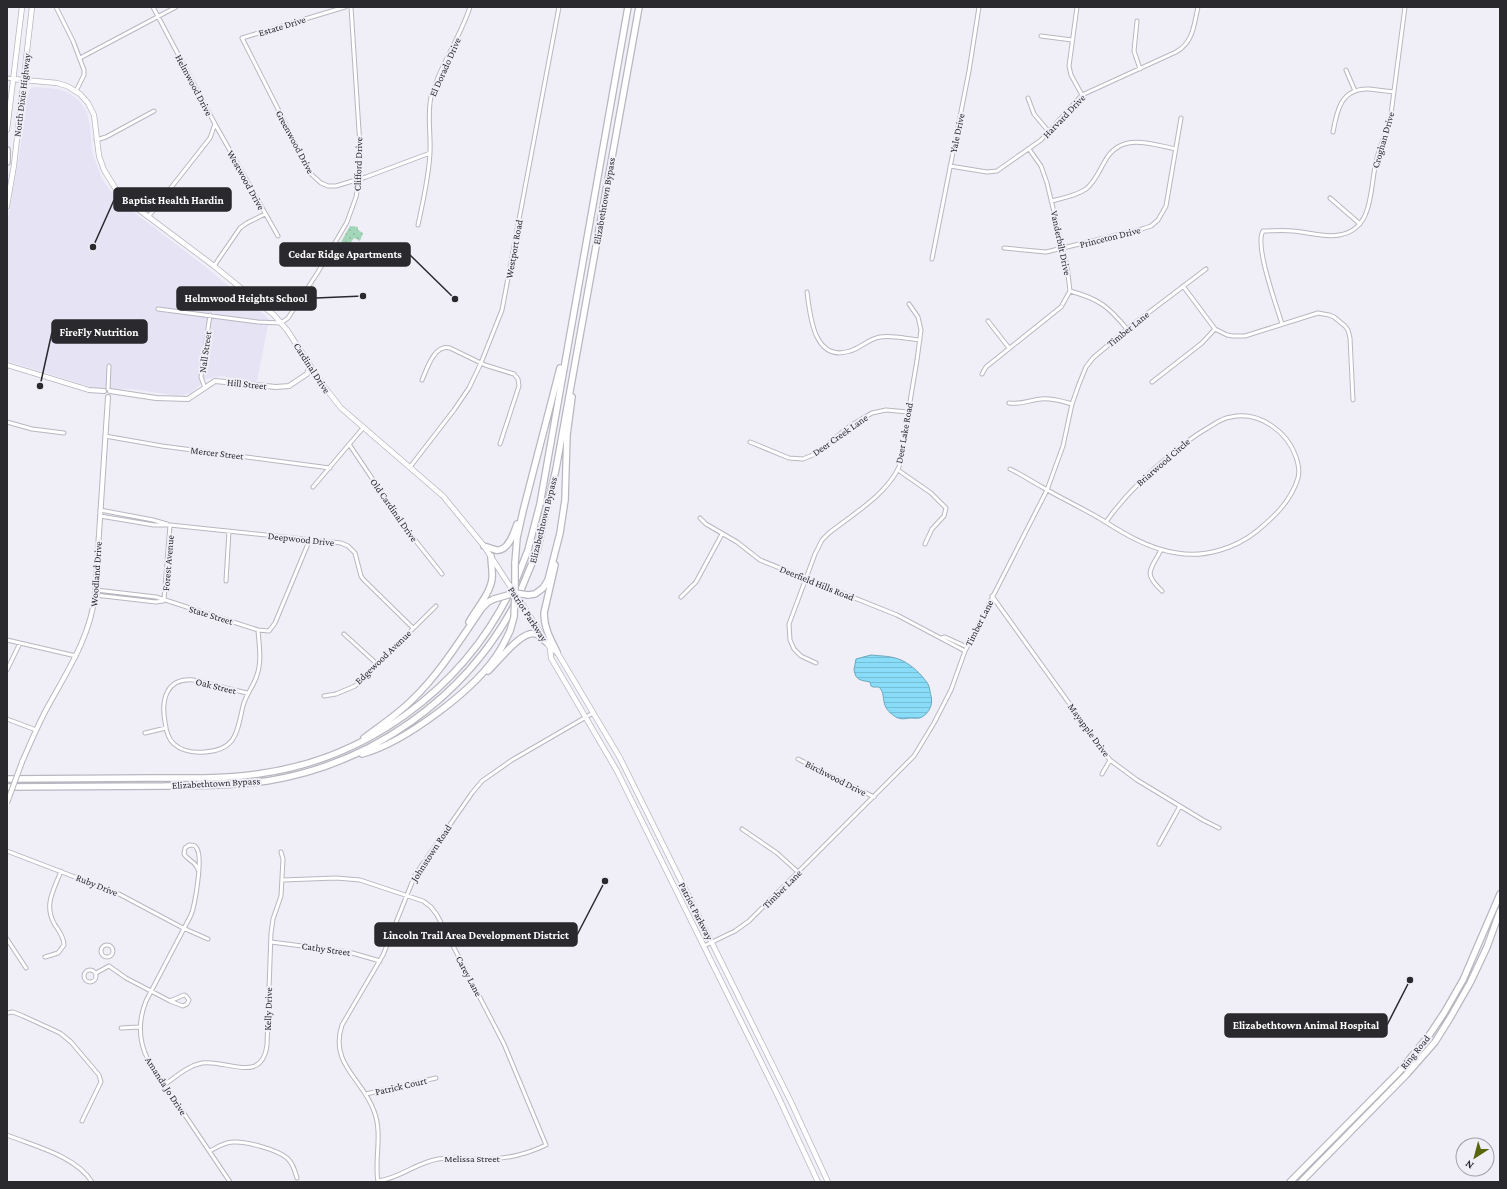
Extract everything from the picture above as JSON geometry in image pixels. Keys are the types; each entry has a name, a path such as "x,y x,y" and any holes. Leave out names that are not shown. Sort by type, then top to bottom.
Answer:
{"highway":[{"name":"Elizabethtown Bypass","path":"7,779 231,777 258,774 322,759 353,746 393,724 419,706 438,690 476,648 494,622 524,563 536,523 628,7"},
{"name":"Elizabethtown Bypass","path":"7,787 241,784 294,776 346,758 384,740 408,725 431,707 472,667 506,620 526,581 541,536 556,469 639,7"},
{"path":"7,150 7,162"},
{"path":"557,652 546,628 544,613 554,572 566,500 567,435 583,320"},
{"path":"469,687 500,651 510,631 514,617 517,538 569,337"},
{"path":"484,546 497,550 502,549 512,537 523,511"},
{"path":"353,746 411,702 432,680 444,665 482,608 488,602 515,593 528,595 535,594 543,588 548,580 560,533"},
{"path":"464,634 469,622 491,584 491,556"},
{"path":"346,758 371,752 401,736 443,709 494,666 519,639 528,634 536,634 546,642"},
{"name":"Ring Road","path":"1290,1182 1399,1072 1430,1034 1463,980 1500,894"},
{"name":"Ring Road","path":"1302,1182 1407,1074 1435,1042 1470,983 1487,947 1500,911"}],"main road":[{"name":"North Dixie Highway","path":"7,130 22,7"},
{"name":"North Dixie Highway","path":"7,206 14,165 32,7"},
{"path":"13,78 57,83 68,86 76,91 88,103 92,111 96,140"},
{"name":"Cardinal Drive","path":"96,140 99,156 104,170 117,191 148,217 214,266 274,315 292,337 334,401 363,428 440,492 484,546 506,580"},
{"name":"Patriot Parkway","path":"506,580 550,648 557,652 620,758 791,1102 828,1182"},
{"name":"Patriot Parkway","path":"550,648 551,658 617,771 777,1094 818,1182"}],"street":[{"path":"56,7 80,58 84,70 84,76 76,91"},
{"name":"Helmwood Drive","path":"148,217 210,138 215,124 153,7"},
{"path":"80,58 176,7"},
{"name":"Estate Drive","path":"242,38 345,7"},
{"name":"Clifford Drive","path":"281,323 288,318 318,272 347,222 355,203 359,179 360,146 351,7"},
{"name":"El Dorado Drive","path":"418,225 427,186 430,153 429,117 432,96 440,74 463,27 470,7"},
{"name":"Westport Road","path":"410,467 469,388 481,363 500,314 505,298 559,7"},
{"name":"Yale Drive","path":"932,259 969,71 979,7"},
{"path":"1077,7 1069,61 1070,71 1082,95"},
{"name":"Harvard Drive","path":"950,166 992,172 1006,166 1030,149 1049,132 1082,95 1176,52 1185,46 1192,34 1198,7"},
{"name":"Croghan Drive","path":"1360,224 1368,209 1374,167 1388,125 1394,92 1405,7"},
{"path":"1137,20 1134,51 1140,69"},
{"path":"1041,36 1072,40"},
{"name":"Greenwood Drive","path":"242,38 314,177 321,183 332,186 359,179 430,153"},
{"path":"1346,70 1355,91"},
{"path":"7,78 13,78"},
{"path":"1333,132 1339,105 1346,97 1355,91 1370,89 1394,92"},
{"path":"1028,98 1034,114 1049,132"},
{"path":"96,140 106,137 154,111"},
{"name":"Princeton Drive","path":"1004,248 1041,252 1062,249 1142,229 1155,223 1162,216 1166,206 1181,118"},
{"name":"Westwood Drive","path":"215,124 278,236"},
{"path":"1051,201 1079,193 1088,187 1110,153 1121,145 1130,142 1140,142 1176,149"},
{"name":"Vanderbilt Drive","path":"1030,149 1044,174 1067,266 1070,291"},
{"path":"1282,324 1265,269 1260,245 1260,235 1263,231 1293,231 1337,236 1352,231 1360,224 1330,198"},
{"path":"214,266 240,228 265,214"},
{"name":"Timber Lane","path":"704,946 735,931 749,921 910,761 925,740 951,690 965,651 1047,490 1063,446 1072,404 1086,367 1093,358 1127,329 1206,270"},
{"path":"1183,286 1215,329 1227,335 1245,336 1318,313 1334,317 1345,326 1350,338 1353,400"},
{"path":"982,374 986,367 1061,307 1070,291 1086,296 1103,304 1113,312 1127,329"},
{"path":"807,292 816,336 822,346 833,352 844,353 852,351 871,340 880,337 920,340"},
{"name":"Deer Lake Road","path":"816,664 797,653 792,645 788,635 790,619 817,549 825,536 883,490 898,470 902,456 921,330 920,321 909,304"},
{"path":"158,309 266,323 281,323"},
{"name":"Nall Street","path":"205,388 202,378 210,315"},
{"path":"988,321 1009,348"},
{"path":"1152,382 1202,343 1215,329"},
{"path":"422,380 435,354 441,348 450,348 481,363 514,374 519,382 516,398 500,444"},
{"name":"Hill Street","path":"7,365 89,390 182,400 193,397 212,383 220,381 285,386 295,383 307,374 310,366"},
{"path":"107,391 109,366"},
{"name":"Woodland Drive","path":"7,803 36,730 76,656 90,624 96,590 108,397"},
{"path":"1009,403 1017,404 1039,399 1052,399 1072,404"},
{"name":"Deer Creek Lane","path":"750,442 789,458 803,459 814,454 854,423 872,413 886,410 908,412"},
{"name":"Briarwood Circle","path":"1010,469 1047,490 1076,504 1106,522 1137,540 1161,550 1190,555 1202,554 1225,548 1240,542 1253,534 1284,506 1294,490 1298,472 1298,464 1294,450 1290,442 1271,424 1252,418 1237,416 1221,419 1179,446 1147,474 1116,507 1106,522"},
{"path":"7,422 32,429 64,433"},
{"path":"314,487 363,428"},
{"name":"Mercer Street","path":"105,436 162,446 330,468"},
{"name":"Old Cardinal Drive","path":"349,444 404,526 442,574"},
{"path":"898,470 930,493 946,508 944,516 932,528 925,544"},
{"name":"Deepwood Drive","path":"100,510 153,520 170,525"},
{"name":"Deepwood Drive","path":"100,516 154,525 170,525 341,543 350,548 356,556 363,579 413,628"},
{"name":"Deerfield Hills Road","path":"700,518 706,524 737,542 760,560 806,577 897,615 965,651"},
{"name":"Forest Avenue","path":"164,600 170,525"},
{"path":"226,581 229,531"},
{"path":"681,597 696,582 722,534"},
{"path":"258,630 269,631 275,624 310,539"},
{"path":"1161,550 1151,570 1150,576 1151,581 1162,591"},
{"name":"State Street","path":"96,590 156,597 258,630"},
{"name":"State Street","path":"95,596 156,602 164,600"},
{"name":"Mayapple Drive","path":"992,596 1110,760 1137,780 1219,828"},
{"name":"Edgewood Avenue","path":"324,696 336,694 351,688 436,606"},
{"name":"Oak Street","path":"248,694 198,680 180,681 170,688 164,698 163,710 166,728 172,742 183,750 198,753 214,751 230,744 237,734 248,694 257,677 259,669 260,660 258,630"},
{"path":"344,634 377,664"},
{"name":"Deerfield Hills Road","path":"941,638 945,637 967,647"},
{"path":"7,640 76,656"},
{"path":"7,670 20,643"},
{"name":"Johnstown Road","path":"378,1181 377,1125 374,1110 366,1094 343,1063 339,1051 338,1038 345,1019 380,961 418,871 472,793 482,781 512,760 593,714"},
{"path":"7,719 36,730"},
{"path":"145,733 166,728"},
{"name":"Birchwood Drive","path":"798,759 874,797"},
{"path":"1102,774 1110,760"},
{"path":"1159,844 1180,806"},
{"path":"742,830 777,853 798,872"},
{"name":"Amanda Jo Drive","path":"198,870 196,865 184,854 185,848 189,845 195,846 198,851 198,870 194,906 191,915 150,991 139,1028 144,1053 230,1182"},
{"name":"Ruby Drive","path":"7,851 120,894 183,928 208,939"},
{"name":"Kelly Drive","path":"164,1085 186,1070 200,1064 213,1063 248,1068 257,1065 265,1055 267,1045 272,923 281,896 283,880 283,859 281,852"},
{"path":"45,957 58,953 62,950 64,945 64,940 51,918 49,909 51,898 61,871"},
{"name":"Carey Lane","path":"283,880 336,878 360,880 427,903 437,915 504,1044 546,1145"},
{"path":"7,939 26,968"},
{"name":"Cathy Street","path":"271,942 349,952 380,961"},
{"path":"109,957 104,956 101,953 102,947 106,945 111,946 113,950 113,954 109,957 109,966"},
{"path":"109,966 126,978 170,1001 183,1006 188,1004 189,1000 184,995 170,1001"},
{"path":"96,974 109,966"},
{"path":"91,970 96,974 96,979 92,982 88,982 85,979 84,975 88,971 91,970"},
{"path":"7,1013 13,1012 60,1033 71,1042 99,1075 100,1086 82,1121"},
{"path":"121,1028 139,1028"},
{"name":"Patrick Court","path":"366,1094 436,1078"},
{"path":"7,1135 69,1160 82,1169 92,1182"},
{"path":"210,1151 226,1143 233,1142 272,1150 283,1155 289,1160 297,1178"},
{"name":"Melissa Street","path":"378,1181 394,1178 421,1163 438,1158 499,1159 529,1152 546,1145"}],"shaded area":[{"path":"31,88 58,89 67,92 79,100 87,112 90,126 92,152 102,179 110,190 122,203 207,268 269,319 257,382 221,376 206,379 191,393 179,396 132,389 98,389 7,361 7,224 20,150 28,92"}],"green space":[{"path":"350,226 358,227 358,230 363,233 360,241 354,238 349,245 344,245 341,242"}],"water":[{"path":"871,655 901,660 913,667 923,677 929,686 932,699 930,708 925,715 921,718 902,719 895,717 886,708 883,693 879,687 873,687 871,686 870,682 862,680 856,676 854,670 856,659"}],"place":[{"name":"Baptist Health Hardin","path":"93,247"},
{"name":"Helmwood Heights School","path":"363,296"},
{"name":"Cedar Ridge Apartments","path":"455,299"},
{"name":"FireFly Nutrition","path":"40,386"},
{"name":"Lincoln Trail Area Development District","path":"605,881"},
{"name":"Elizabethtown Animal Hospital","path":"1410,980"}]}
